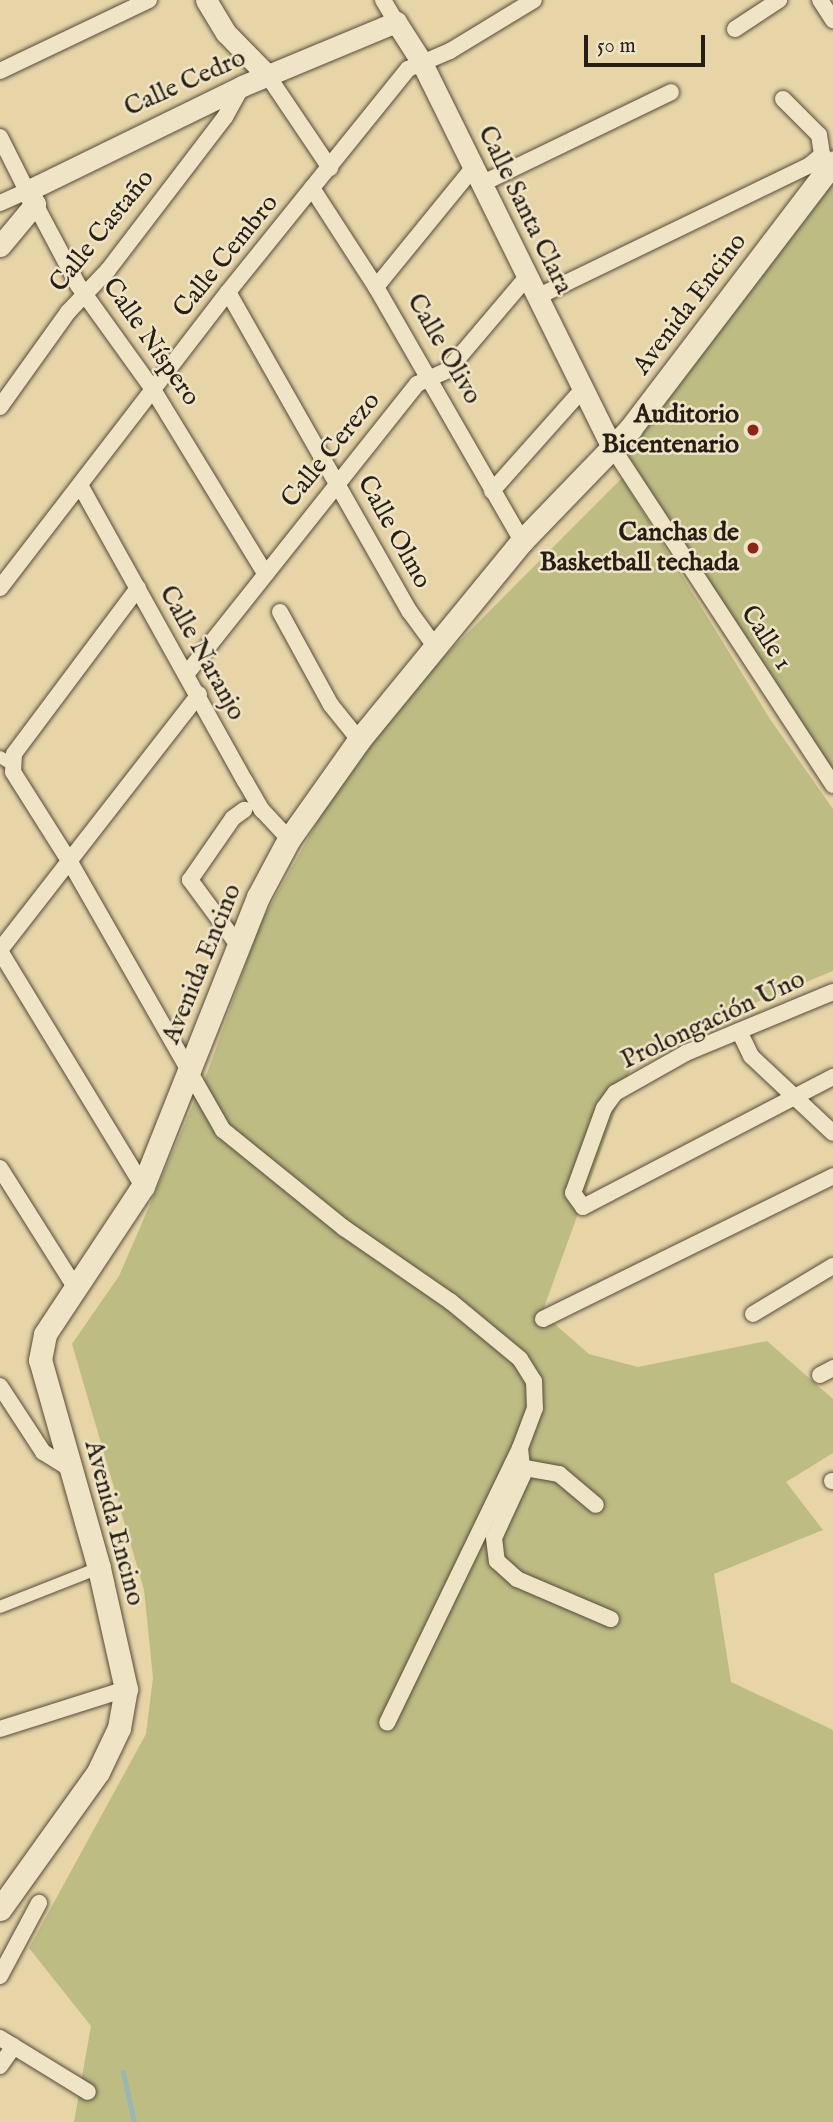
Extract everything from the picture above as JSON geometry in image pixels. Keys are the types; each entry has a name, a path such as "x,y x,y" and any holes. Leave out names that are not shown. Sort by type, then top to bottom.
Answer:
{"main road":[{"name":"Avenida Encino","path":"4,1905 98,1772 119,1728 126,1689 99,1568 40,1360 49,1324 143,1186 238,945 289,839 359,740 437,649 522,541 612,447 828,162"}],"street":[{"path":"0,71 149,0"},
{"path":"206,0 226,33 268,76 330,169"},
{"name":"Calle Santa Clara","path":"383,0 421,61 612,447"},
{"path":"421,61 450,51 534,0"},
{"path":"736,29 779,0"},
{"path":"820,0 833,20"},
{"name":"Calle Cedro","path":"0,203 31,197 242,86 396,22"},
{"name":"Calle Cembro","path":"0,588 228,292 330,169 408,69 421,61"},
{"name":"Calle Castaño","path":"0,407 85,292 108,270 225,117 242,86"},
{"path":"376,287 477,176 671,92"},
{"path":"537,297 810,165 828,162 819,135 783,99"},
{"name":"Calle Níspero","path":"0,137 85,292 152,388 265,573"},
{"name":"Calle Olivo","path":"312,188 376,287 522,541"},
{"path":"0,246 31,197"},
{"name":"Calle Cerezo","path":"188,672 337,480 417,384 448,370 527,277"},
{"name":"Calle Olmo","path":"228,292 410,612 437,649"},
{"path":"492,491 583,389"},
{"name":"Calle 1","path":"612,447 833,785"},
{"name":"Calle Naranjo","path":"80,485 188,672 262,810 289,839"},
{"path":"138,588 5,760 70,862 191,1068 208,1109 238,1144 344,1228 450,1301 530,1371 537,1397 520,1448 387,1723"},
{"path":"280,612 331,705 359,740"},
{"path":"143,1186 0,950 199,694"},
{"path":"238,945 190,880 233,818 244,810"},
{"name":"Prolongación Uno","path":"794,1094 583,1207 573,1187 608,1100 686,1053 833,992"},
{"path":"739,1031 751,1056 833,1133"},
{"path":"794,1094 833,1077"},
{"path":"0,1168 75,1287"},
{"path":"543,1319 833,1176"},
{"path":"753,1314 833,1266"},
{"path":"0,1386 43,1452 73,1471"},
{"path":"520,1448 525,1468 494,1538 497,1561 517,1579 611,1619"},
{"path":"525,1468 559,1474 596,1506"},
{"path":"0,1607 99,1568"},
{"path":"0,1729 126,1689"},
{"path":"0,1976 39,1903"},
{"path":"0,2066 7,2042 88,2092"}],"green space":[{"path":"833,180 833,772 625,451"},
{"path":"622,478 770,719 833,809 833,971 637,1051 542,1313 589,1354 638,1367 767,1341 833,1399 833,1453 786,1482 823,1530 714,1574 731,1682 833,1730 833,2122 74,2122 91,2026 29,1948 146,1734 153,1678 144,1590 72,1344 119,1276 209,1068 260,924 367,734"}],"waterway":[{"path":"123,2072 134,2122"}],"place":[{"name":"Auditorio Bicentenario","path":"753,430"},
{"name":"Canchas de Basketball techada","path":"753,548"}]}
